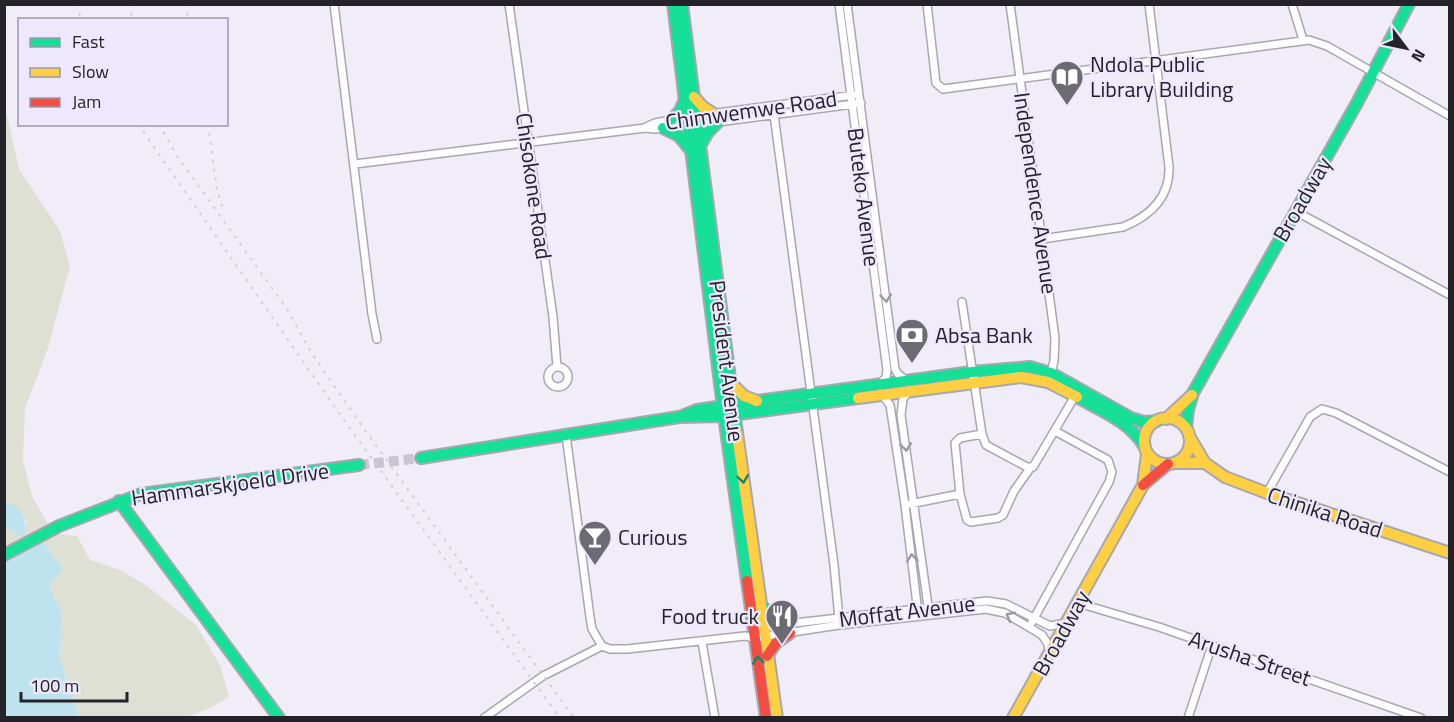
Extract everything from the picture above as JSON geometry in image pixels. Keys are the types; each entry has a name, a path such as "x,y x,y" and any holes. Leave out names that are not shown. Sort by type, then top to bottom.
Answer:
{"main road":[{"name":"President Avenue","path":"673,4 696,149 756,633 769,700 777,717"},
{"name":"President Avenue","path":"682,4 689,98"},
{"name":"Broadway","path":"1194,393 1374,74 1409,4"},
{"path":"689,98 716,118 696,149 667,124 689,98"},
{"path":"422,458 698,414 973,377 1049,377 1131,418 1144,422 1175,420 1188,432 1205,463 1160,464 1146,450 1137,434 1127,425 1075,396 1049,377"},
{"path":"698,414 725,382 757,406"},
{"path":"1143,485 1146,431 1173,414 1194,393"},
{"path":"1143,485 1181,460 1189,449 1188,410 1194,393"},
{"path":"698,414 714,422 732,437 757,406"},
{"name":"President Avenue","path":"732,437 760,604 756,633 767,656 769,700 766,717"},
{"name":"Chinika Road","path":"1205,463 1225,477 1267,493 1449,553"},
{"name":"Hammarskjoeld Drive","path":"4,555 59,526 141,494 359,465"},
{"name":"Broadway","path":"1013,717 1143,485"},
{"path":"119,501 279,717"},
{"path":"760,604 776,620 790,628 771,648 767,656"}],"street":[{"path":"334,4 372,315 378,339"},
{"name":"Chisokone Road","path":"509,4 553,316 558,367"},
{"name":"Buteko Avenue","path":"839,4 884,319 887,370 880,391"},
{"name":"Buteko Avenue","path":"847,4 861,103 871,218"},
{"path":"927,4 936,83 947,90 1302,40 1322,43 1449,116"},
{"name":"Independence Avenue","path":"1010,4 1055,338 1054,361 1049,377"},
{"path":"1042,239 1123,226 1144,217 1159,203 1168,184 1169,174 1157,59 1149,4"},
{"path":"1292,4 1302,40"},
{"name":"Chimwemwe Road","path":"645,128 859,94"},
{"name":"Chimwemwe Road","path":"716,118 774,115 861,103"},
{"path":"773,107 834,565 839,619"},
{"name":"Chimwemwe Road","path":"645,128 655,123 692,121"},
{"path":"354,164 645,128"},
{"path":"1295,211 1449,295"},
{"path":"962,302 984,442 1031,468"},
{"name":"Buteko Avenue","path":"884,319 894,369 908,386"},
{"path":"908,386 903,399 901,415 929,612"},
{"path":"880,391 890,405 918,613"},
{"path":"982,434 960,438 955,443 960,494 967,520 971,522 998,518 1003,515 1014,491 1055,431 1075,396"},
{"path":"1267,493 1310,417 1322,410 1336,413 1449,472"},
{"path":"1029,627 1109,482 1112,472 1108,459 1055,431"},
{"path":"484,717 543,676 602,646 592,629 566,435"},
{"path":"905,505 960,494"},
{"name":"Moffat Avenue","path":"929,612 996,602 1006,604 1050,626 1066,623"},
{"name":"Arusha Street","path":"1078,603 1212,645 1421,717"},
{"name":"Moffat Avenue","path":"602,646 627,650 654,645 702,642 839,619 986,609 1005,613 1045,638 1049,655"},
{"name":"Moffat Avenue","path":"790,628 838,625 918,613"},
{"path":"702,642 715,717"},
{"path":"1188,717 1212,645"}],"shaded area":[{"path":"4,101 19,169 60,231 70,266 48,348 25,408 23,460 32,496 53,533 77,536 90,560 120,570 147,586 196,625 220,665 229,697 208,709 186,717 79,717 60,660 62,612 49,586 5,555 5,527 20,536 26,533 26,520 5,502"}],"water":[{"path":"5,502 15,506 23,517 26,533 21,537 5,527"},
{"path":"38,537 63,569 49,586 62,612 60,660 79,717 5,718 5,555"}],"tunnel":[{"path":"359,465 421,458"}],"railway":[{"path":"77,4 80,18"},
{"path":"130,4 132,18"},
{"path":"186,4 188,18"},
{"path":"139,126 341,416 560,718"},
{"path":"160,126 177,156 287,309 312,354 372,440 574,718"},
{"path":"208,126 217,190 224,212"}],"traffic: fast":[{"path":"673,4 724,416 747,581"},
{"path":"682,4 737,433"},
{"path":"1186,428 1193,393 1357,103 1409,4"},
{"path":"671,120 680,111 684,101"},
{"path":"700,146 708,132 718,122"},
{"path":"663,128 679,136 692,152"},
{"path":"682,416 697,410 757,401 972,372 1030,367 1051,373 1131,418 1144,422 1157,421"},
{"path":"1077,397 1123,423 1144,446"},
{"path":"421,458 679,417 724,416 858,398"},
{"path":"4,555 59,526 141,494 359,465"},
{"path":"119,501 279,718"},
{"path":"760,604 776,620 789,623"}],"traffic: slow":[{"path":"694,97 714,114"},
{"path":"858,398 1021,377 1048,382 1077,397"},
{"path":"730,382 744,396 757,401"},
{"path":"1166,419 1192,395"},
{"path":"1167,418 1183,425 1190,441 1183,457 1167,464 1151,457 1144,441 1151,425 1167,418"},
{"path":"737,433 777,718"},
{"path":"1189,436 1205,463 1225,477 1450,553"},
{"path":"1013,718 1143,485 1147,454"},
{"path":"1175,463 1205,463"}],"traffic: jam":[{"path":"1143,485 1168,464"},
{"path":"747,581 766,718"},
{"path":"767,656 776,643 790,633"}],"place":[{"name":"Ndola Public Library Building","path":"1067,106"},
{"name":"Absa Bank","path":"912,364"},
{"name":"Curious","path":"595,566"},
{"name":"Food truck","path":"782,645"}]}
